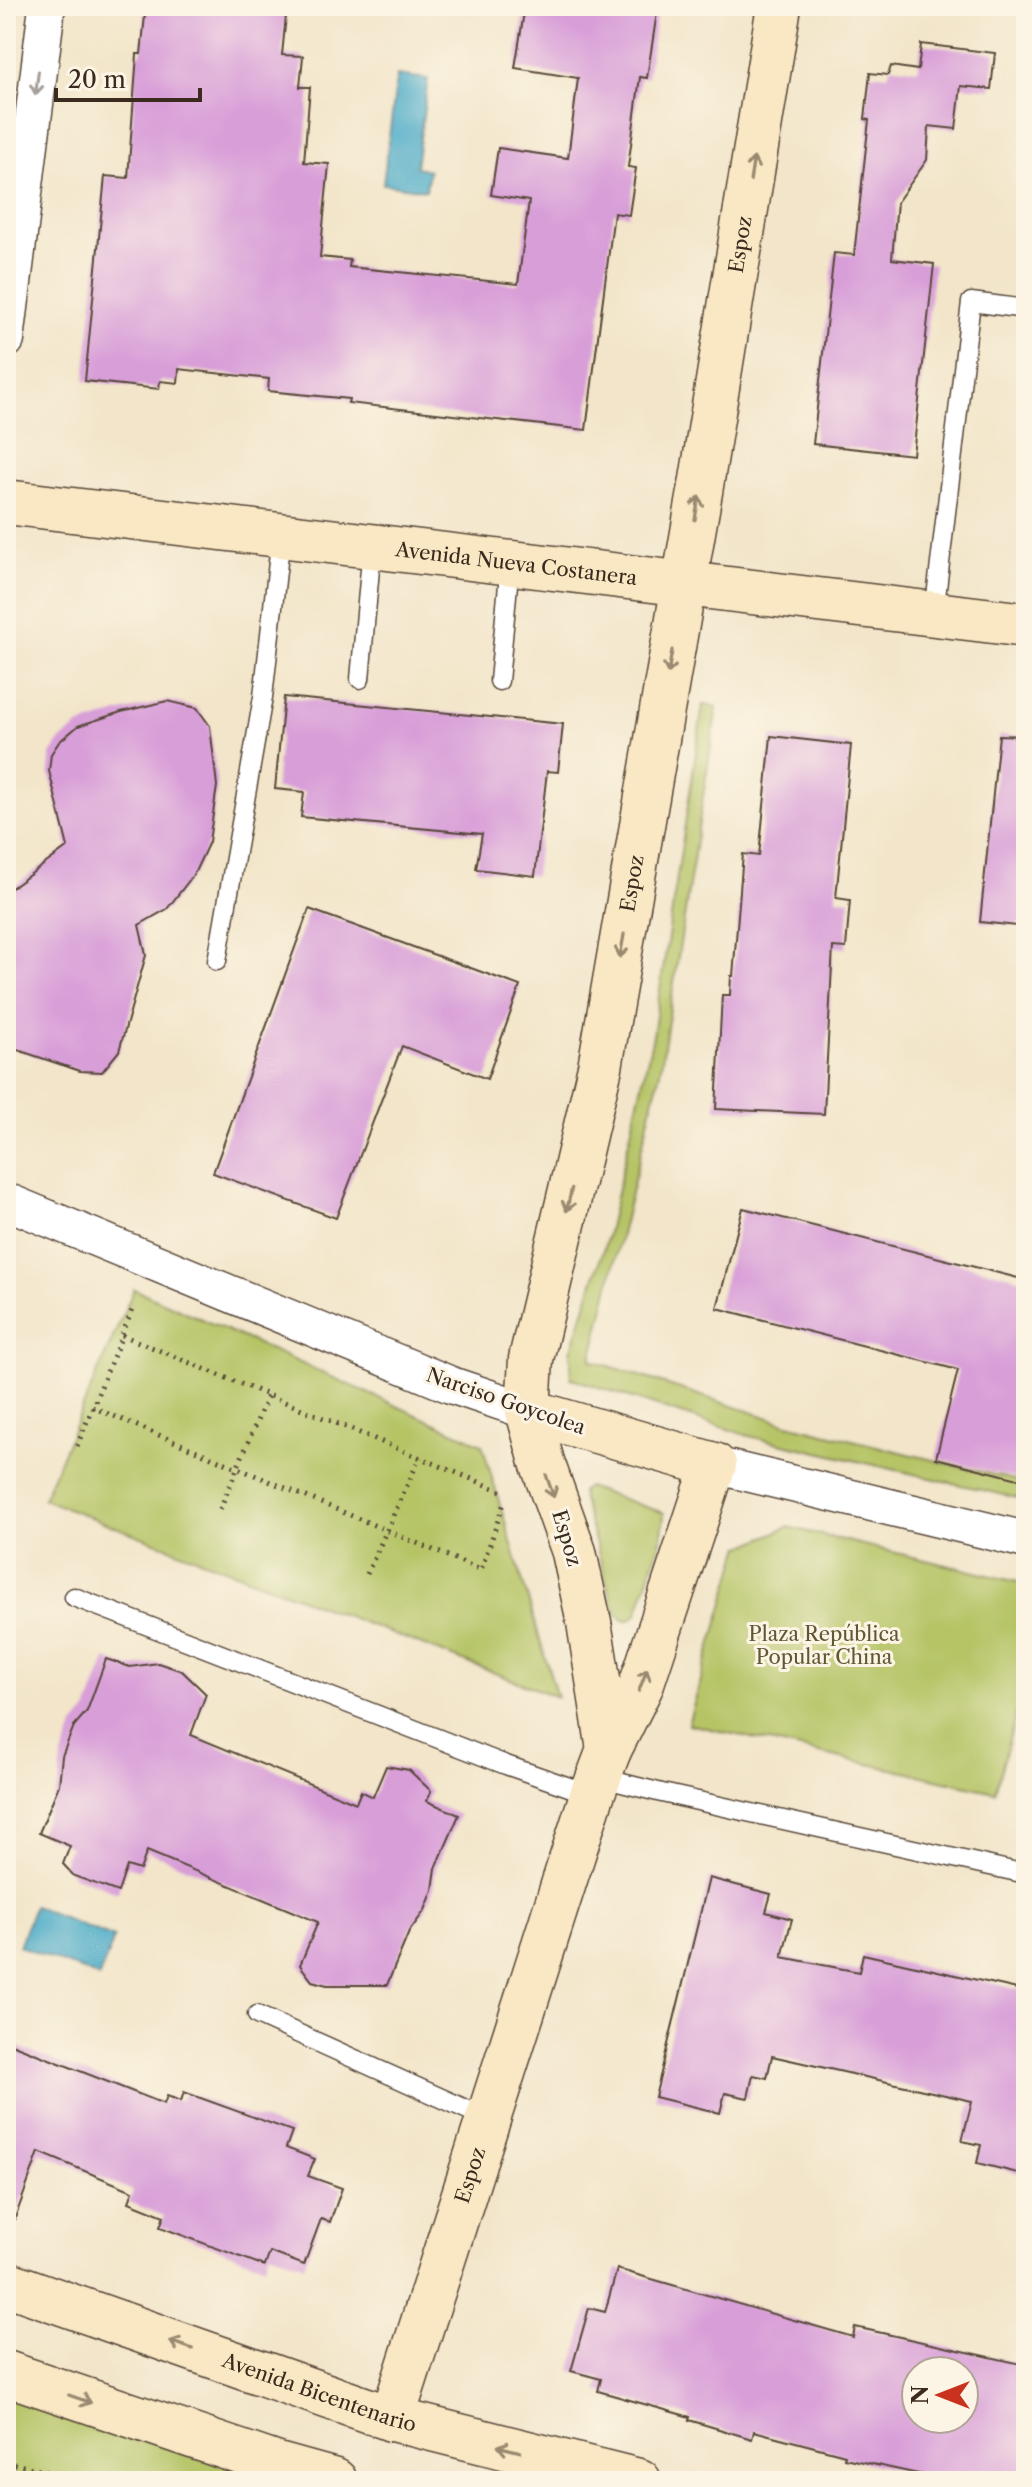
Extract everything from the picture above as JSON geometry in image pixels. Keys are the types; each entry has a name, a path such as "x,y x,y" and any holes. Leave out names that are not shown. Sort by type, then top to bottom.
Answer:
{"street":[{"path":"6,340 47,6"},
{"name":"Espoz","path":"600,1774 589,1622 574,1552 542,1462 528,1411 531,1359 600,1067 779,6"},
{"name":"Avenida Nueva Costanera","path":"6,502 1026,625"},
{"name":"Narciso Goycolea","path":"6,1201 436,1379 528,1411 714,1465 1026,1540"},
{"name":"Espoz","path":"392,2419 600,1774 641,1686 714,1465"},
{"name":"Avenida Bicentenario","path":"6,2283 392,2419 639,2481"},
{"path":"6,2373 265,2461 335,2481"}],"lane":[{"path":"934,614 971,302 1026,309"},
{"path":"217,961 263,697 281,535"},
{"path":"360,679 372,547"},
{"path":"499,681 510,563"},
{"path":"74,1597 506,1765 600,1774 662,1793 1026,1874"},
{"path":"257,2015 488,2119"}],"path":[{"path":"77,1446 133,1308"},
{"path":"92,1407 481,1570 507,1493 122,1335"},
{"path":"220,1509 268,1395"},
{"path":"367,1574 420,1457"},
{"path":"6,2462 86,2481"}],"green space":[{"path":"703,705 717,707 660,1072 591,1360 788,1424 1026,1483 1026,1500 749,1436 571,1378 571,1352 606,1241 653,1036"},
{"path":"134,1289 482,1444 557,1697 43,1499"},
{"path":"587,1487 664,1513 662,1537 637,1614 630,1620 618,1615 612,1600 582,1497 582,1491"},
{"name":"Plaza República Popular China","path":"788,1527 1026,1584 1026,1677 995,1792 688,1724 740,1548"},
{"path":"6,2383 272,2481 6,2481"}],"water":[{"path":"397,75 428,79 416,167 429,170 426,190 383,184"},
{"path":"34,1906 114,1938 99,1977 19,1946"}],"building":[{"path":"146,6 287,6 282,55 303,56 300,87 310,87 304,162 329,164 320,257 350,260 349,267 518,284 529,201 491,195 498,148 568,158 578,78 515,68 525,6 617,6 657,12 647,78 640,77 628,167 636,168 629,215 614,213 586,430 348,403 349,399 268,391 269,379 179,369 178,383 160,381 159,389 85,381 105,176 128,178 137,54 141,54"},
{"path":"921,44 995,53 991,89 961,86 956,129 929,126 927,160 897,202 892,259 934,264 913,455 813,444 834,253 854,255 869,120 865,119 870,73 888,75 891,66 918,70"},
{"path":"284,697 563,724 558,772 547,771 535,876 476,869 482,834 301,817 304,792 275,789"},
{"path":"167,701 197,708 210,726 217,786 209,842 194,874 167,909 139,925 146,955 119,1051 102,1072 80,1071 6,1046 6,892 68,847 49,771 51,754 59,742 78,726"},
{"path":"999,735 1026,736 1026,924 1017,923 1017,926 980,922"},
{"path":"771,736 851,745 836,898 850,900 846,948 833,947 824,1114 716,1109 722,995 730,995 733,976 743,854 759,856"},
{"path":"309,909 520,986 487,1079 402,1046 336,1218 213,1173"},
{"path":"743,1208 1026,1280 1026,1481 936,1458 958,1370 717,1308"},
{"path":"106,1659 130,1667 158,1663 182,1671 206,1694 191,1735 356,1803 361,1791 373,1797 386,1766 409,1770 431,1791 427,1801 459,1815 436,1868 433,1890 425,1910 409,1932 387,1985 327,1985 312,1981 300,1965 318,1922 147,1851 140,1870 127,1866 118,1892 74,1876 63,1864 70,1846 39,1833 59,1785 62,1756 74,1726 87,1711"},
{"path":"709,1878 771,1894 766,1912 792,1919 782,1957 859,1972 863,1954 1026,1991 1026,2175 977,2163 981,2145 962,2141 972,2101 772,2056 767,2078 753,2075 748,2098 725,2093 720,2113 655,2097"},
{"path":"6,2042 164,2104 167,2096 181,2101 184,2092 292,2131 286,2148 315,2159 308,2176 342,2188 330,2222 321,2219 304,2265 270,2252 265,2266 160,2227 164,2216 129,2202 133,2191 39,2152 11,2229 6,2228"},
{"path":"617,2269 853,2337 855,2327 1026,2365 1026,2481 951,2481 844,2458 845,2455 754,2431 752,2439 689,2420 690,2417 598,2391 601,2379 571,2371 589,2308 605,2312"}]}
